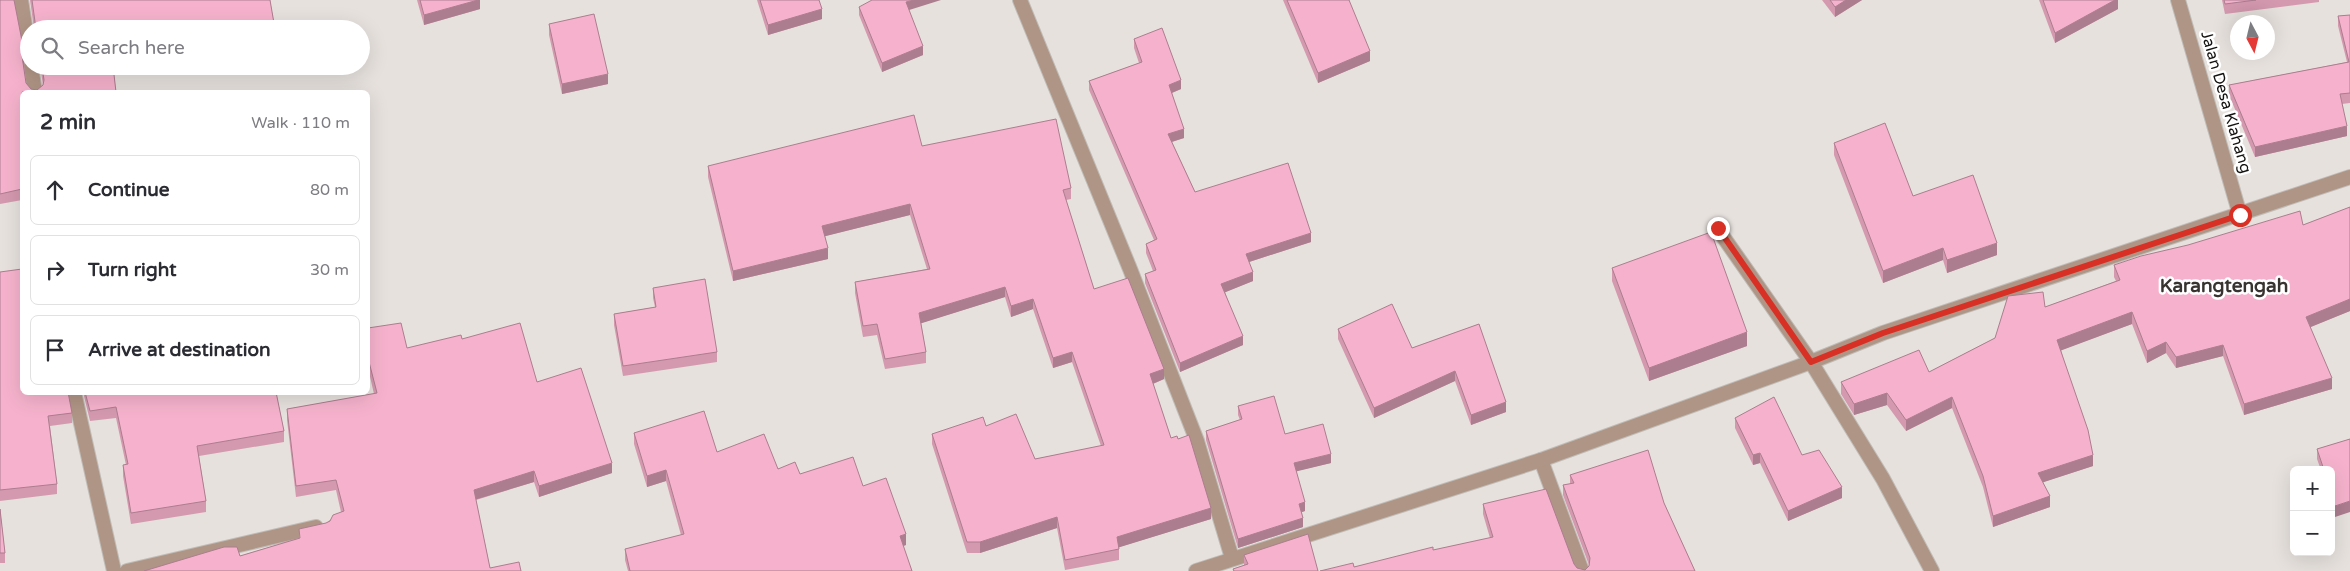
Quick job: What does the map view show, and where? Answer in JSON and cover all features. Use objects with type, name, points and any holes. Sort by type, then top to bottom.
[{"type":"street","points":[[22,0],[25,20]]},
{"type":"street","points":[[1020,0],[1130,269],[1197,441],[1232,558]]},
{"type":"street","name":"Jalan Desa Klahang","points":[[2178,0],[2240,215]]},
{"type":"street","points":[[32,75],[35,90]]},
{"type":"street","points":[[1196,571],[1541,460],[1811,362],[1883,333],[2350,177]]},
{"type":"street","points":[[1718,228],[1811,362],[1883,479],[1932,571]]},
{"type":"street","points":[[75,395],[114,571]]},
{"type":"street","points":[[1541,460],[1582,571]]},
{"type":"street","points":[[127,571],[324,525]]},
{"type":"building","points":[[0,0],[14,0],[20,31],[20,75],[25,75],[26,83],[31,89],[37,90],[20,90],[20,189],[0,194]]},
{"type":"building","points":[[32,0],[270,0],[273,20],[35,20]]},
{"type":"building","points":[[420,0],[478,0],[424,15]]},
{"type":"building","points":[[760,0],[819,0],[822,9],[768,25]]},
{"type":"building","points":[[872,0],[914,0],[906,2],[923,46],[882,63],[859,7]]},
{"type":"building","points":[[1287,0],[1349,0],[1370,51],[1318,73]]},
{"type":"building","points":[[1830,0],[1846,0],[1835,7]]},
{"type":"building","points":[[2043,0],[2115,0],[2055,33]]},
{"type":"building","points":[[2224,0],[2256,0],[2225,4]]},
{"type":"building","points":[[594,14],[608,74],[562,84],[549,24]]},
{"type":"building","points":[[2350,15],[2350,93],[2340,94],[2347,126],[2255,147],[2229,85],[2349,62],[2338,16]]},
{"type":"building","points":[[1162,28],[1181,80],[1169,85],[1184,129],[1168,134],[1195,192],[1288,163],[1311,233],[1246,254],[1253,272],[1221,284],[1243,336],[1180,363],[1145,274],[1156,270],[1146,244],[1157,239],[1089,81],[1142,62],[1134,39]]},
{"type":"building","points":[[43,75],[114,75],[116,90],[37,90],[43,85]]},
{"type":"building","points":[[914,115],[922,146],[1056,119],[1071,188],[1063,190],[1094,289],[1128,278],[1164,369],[1150,374],[1171,438],[1177,436],[1178,439],[1189,435],[1211,508],[1117,537],[1119,549],[1065,560],[1057,517],[980,542],[967,542],[932,434],[983,417],[986,426],[1016,414],[1035,459],[1104,445],[1072,352],[1053,358],[1033,299],[1011,306],[1005,287],[919,313],[926,352],[885,359],[877,324],[863,326],[855,282],[930,269],[910,204],[822,226],[828,248],[733,271],[708,166]]},
{"type":"building","points":[[1885,123],[1913,196],[1973,175],[1997,243],[1947,260],[1943,248],[1883,271],[1834,143]]},
{"type":"building","points":[[2350,207],[2350,299],[2306,317],[2332,378],[2244,404],[2223,345],[2176,357],[2166,342],[2147,351],[2132,312],[2057,340],[2088,430],[2093,455],[2038,473],[2050,496],[1993,516],[1983,476],[1952,397],[1906,420],[1887,393],[1854,404],[1841,382],[1919,350],[1929,372],[1995,338],[2008,296],[2043,292],[2045,307],[2120,280],[2114,265],[2141,256],[2188,245],[2300,211],[2303,225]]},
{"type":"building","points":[[1711,232],[1747,332],[1649,368],[1612,268]]},
{"type":"building","points":[[20,269],[20,395],[69,395],[72,413],[48,416],[57,484],[0,490],[0,272]]},
{"type":"building","points":[[705,279],[717,352],[623,366],[614,314],[656,307],[653,288]]},
{"type":"building","points":[[1392,304],[1412,348],[1479,324],[1506,402],[1471,415],[1455,371],[1374,408],[1338,329]]},
{"type":"building","points":[[401,323],[407,348],[461,335],[462,339],[520,323],[537,382],[581,368],[612,463],[539,486],[534,471],[474,490],[490,568],[519,562],[521,571],[144,571],[224,547],[237,547],[240,556],[300,538],[299,529],[326,523],[330,521],[333,515],[344,511],[336,480],[296,486],[287,409],[377,393],[370,366],[370,328]]},
{"type":"building","points":[[86,395],[277,395],[284,431],[197,446],[206,501],[131,513],[123,465],[128,464],[116,407],[90,411]]},
{"type":"building","points":[[1274,396],[1285,434],[1323,424],[1331,454],[1294,463],[1305,502],[1299,504],[1303,518],[1238,539],[1206,431],[1242,419],[1238,406]]},
{"type":"building","points":[[1774,397],[1802,455],[1819,450],[1842,487],[1788,511],[1760,453],[1753,455],[1735,418]]},
{"type":"building","points":[[704,411],[717,452],[764,434],[778,469],[795,462],[800,474],[853,457],[863,486],[886,478],[906,534],[900,536],[912,571],[630,571],[625,549],[684,534],[666,470],[647,476],[634,433]]},
{"type":"building","points":[[2350,439],[2350,501],[2335,506],[2335,466],[2323,466],[2317,449]]},
{"type":"building","points":[[1648,450],[1664,503],[1695,571],[1320,571],[1353,563],[1354,567],[1433,547],[1433,550],[1493,537],[1483,504],[1546,489],[1574,564],[1577,568],[1585,570],[1589,566],[1590,558],[1563,485],[1574,483],[1570,475]]},
{"type":"building","points":[[0,509],[5,553],[0,553]]},
{"type":"building","points":[[1308,534],[1318,571],[1234,571],[1233,569],[1248,564],[1244,555]]},
{"type":"district","name":"Karangtengah","points":[[2224,286]]},
{"type":"route","points":[[1718,228],[1811,362],[1883,333],[2240,215]]}]
